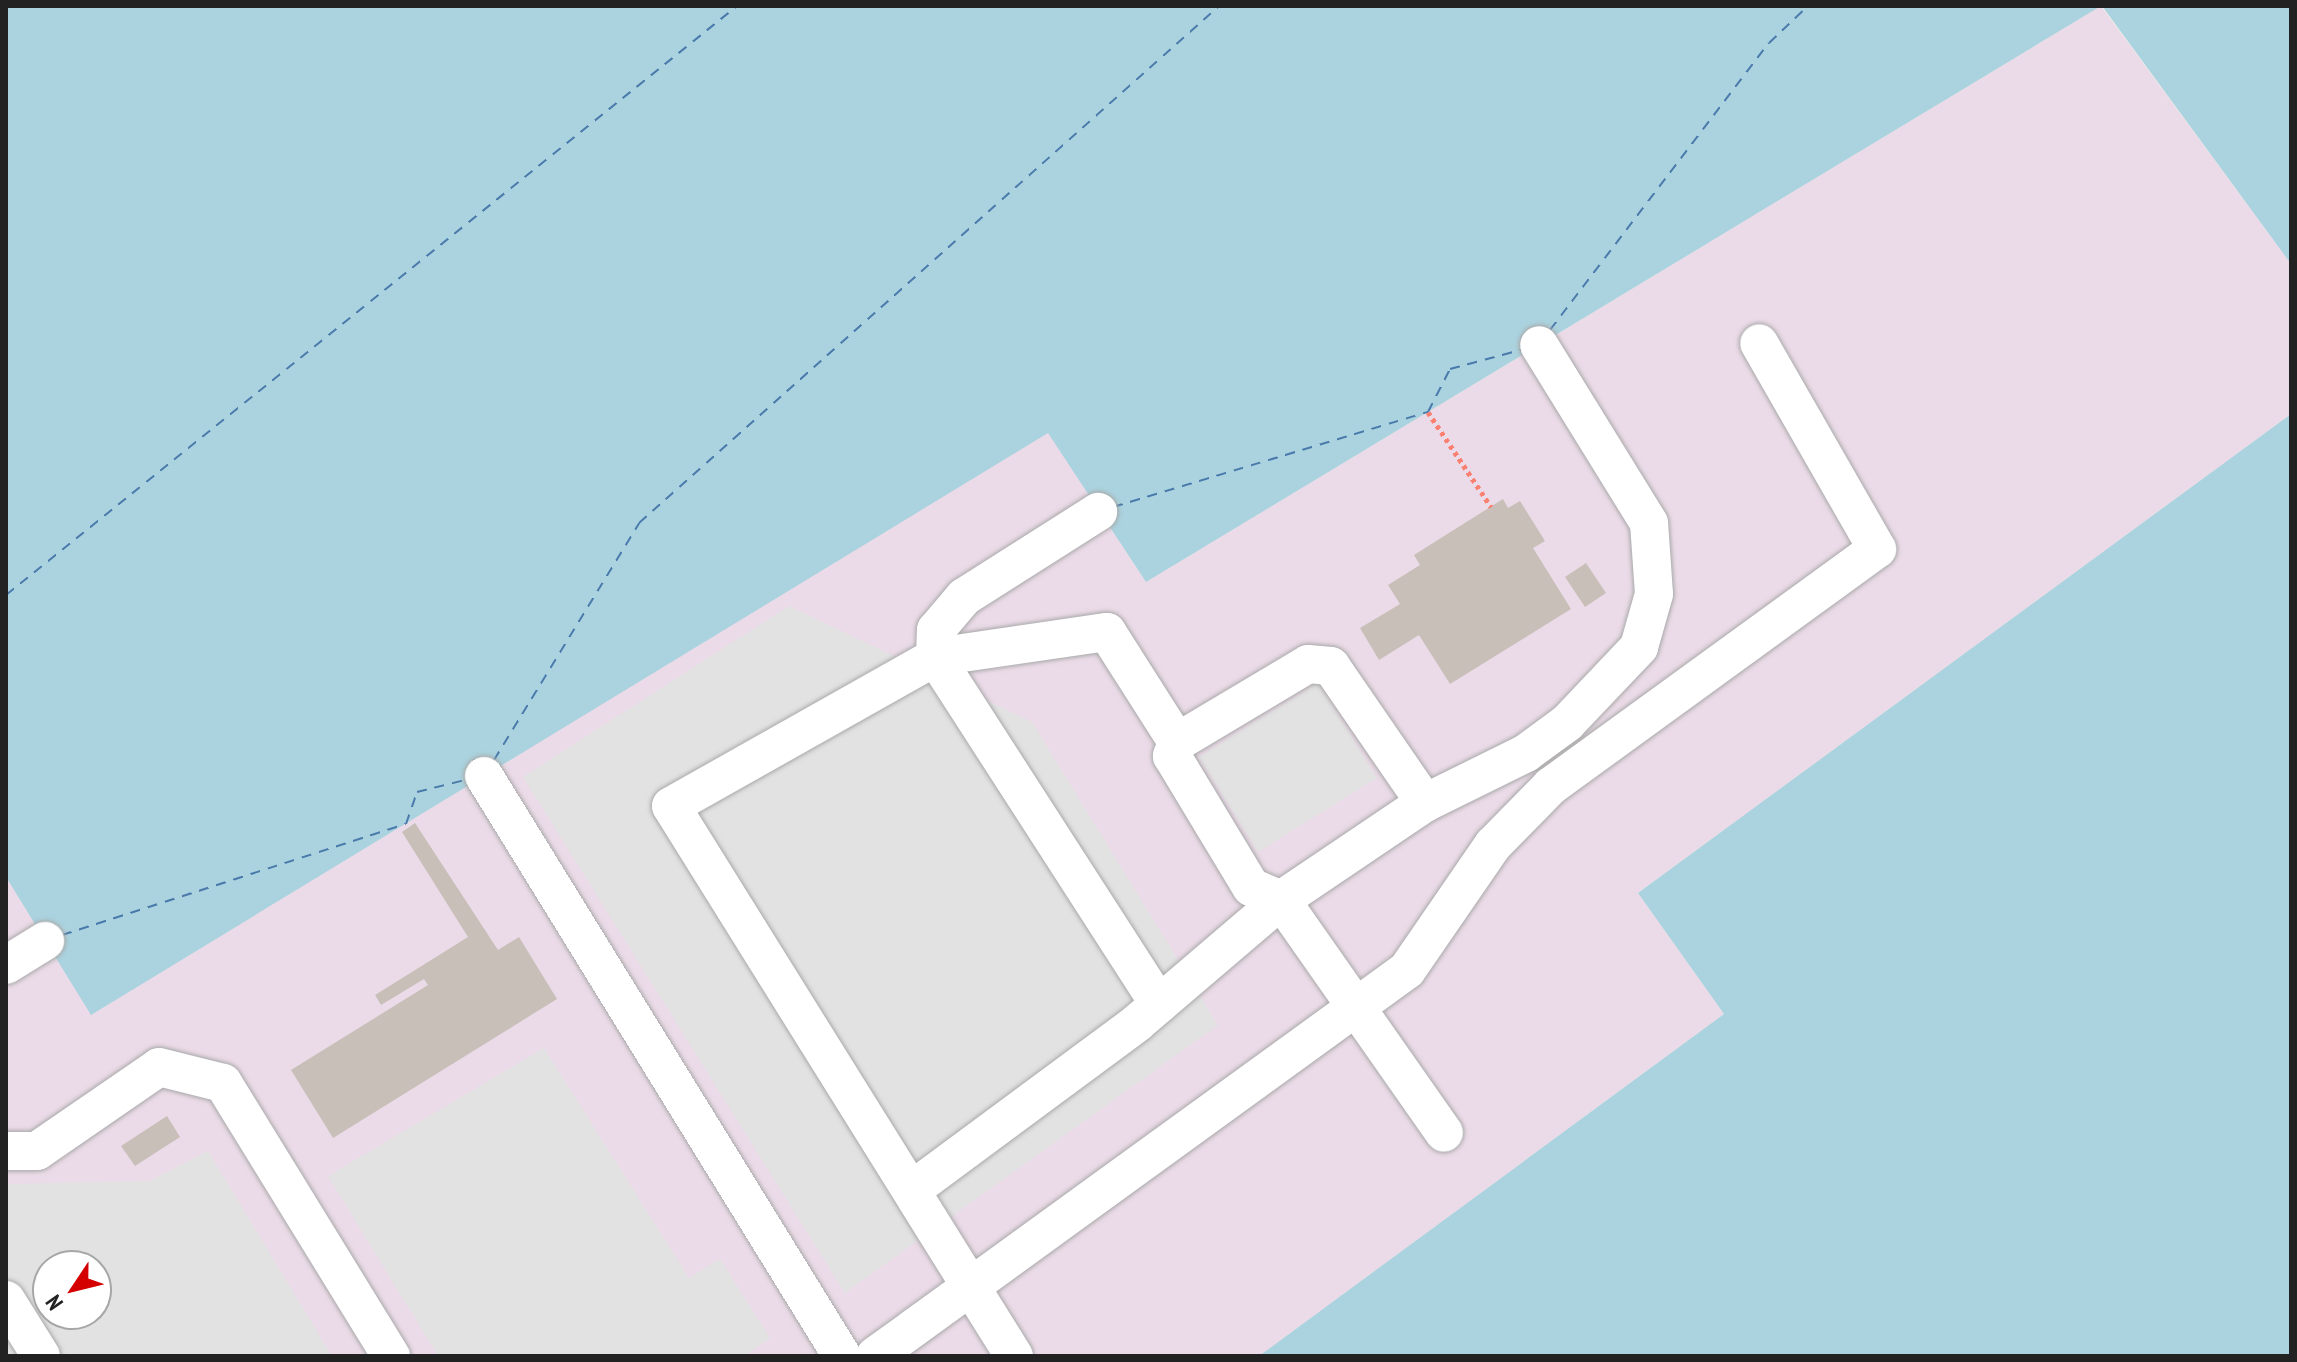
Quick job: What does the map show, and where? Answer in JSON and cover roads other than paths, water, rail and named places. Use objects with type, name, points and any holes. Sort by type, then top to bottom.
[{"type":"street","points":[[875,1356],[970,1290],[1353,1008],[1432,943],[1493,845],[1551,786],[1877,549],[1759,343]]},
{"type":"street","points":[[913,1189],[1159,1004],[1281,900],[1425,803],[1526,753],[1567,723],[1639,647],[1654,594],[1649,523],[1618,464],[1539,345]]},
{"type":"street","points":[[1098,512],[964,597],[936,630],[935,657],[1159,1004]]},
{"type":"street","points":[[1014,1356],[970,1290],[913,1189],[671,806],[935,657],[1107,632],[1177,742]]},
{"type":"street","points":[[1425,803],[1331,666],[1308,664],[1177,742],[1172,756],[1251,887],[1281,900],[1353,1008],[1444,1133]]},
{"type":"street","points":[[484,776],[842,1356]]},
{"type":"street","points":[[6,965],[45,941]]},
{"type":"street","points":[[6,1151],[37,1151],[159,1067],[223,1083],[391,1356]]},
{"type":"street","points":[[6,1300],[41,1356]]},
{"type":"water","points":[[6,6],[2101,6],[1146,582],[1048,433],[91,1015],[6,877]]},
{"type":"water","points":[[2102,6],[2291,6],[2291,264]]},
{"type":"water","points":[[2291,414],[2291,1356],[1259,1356],[1724,1014],[1638,893]]}]
